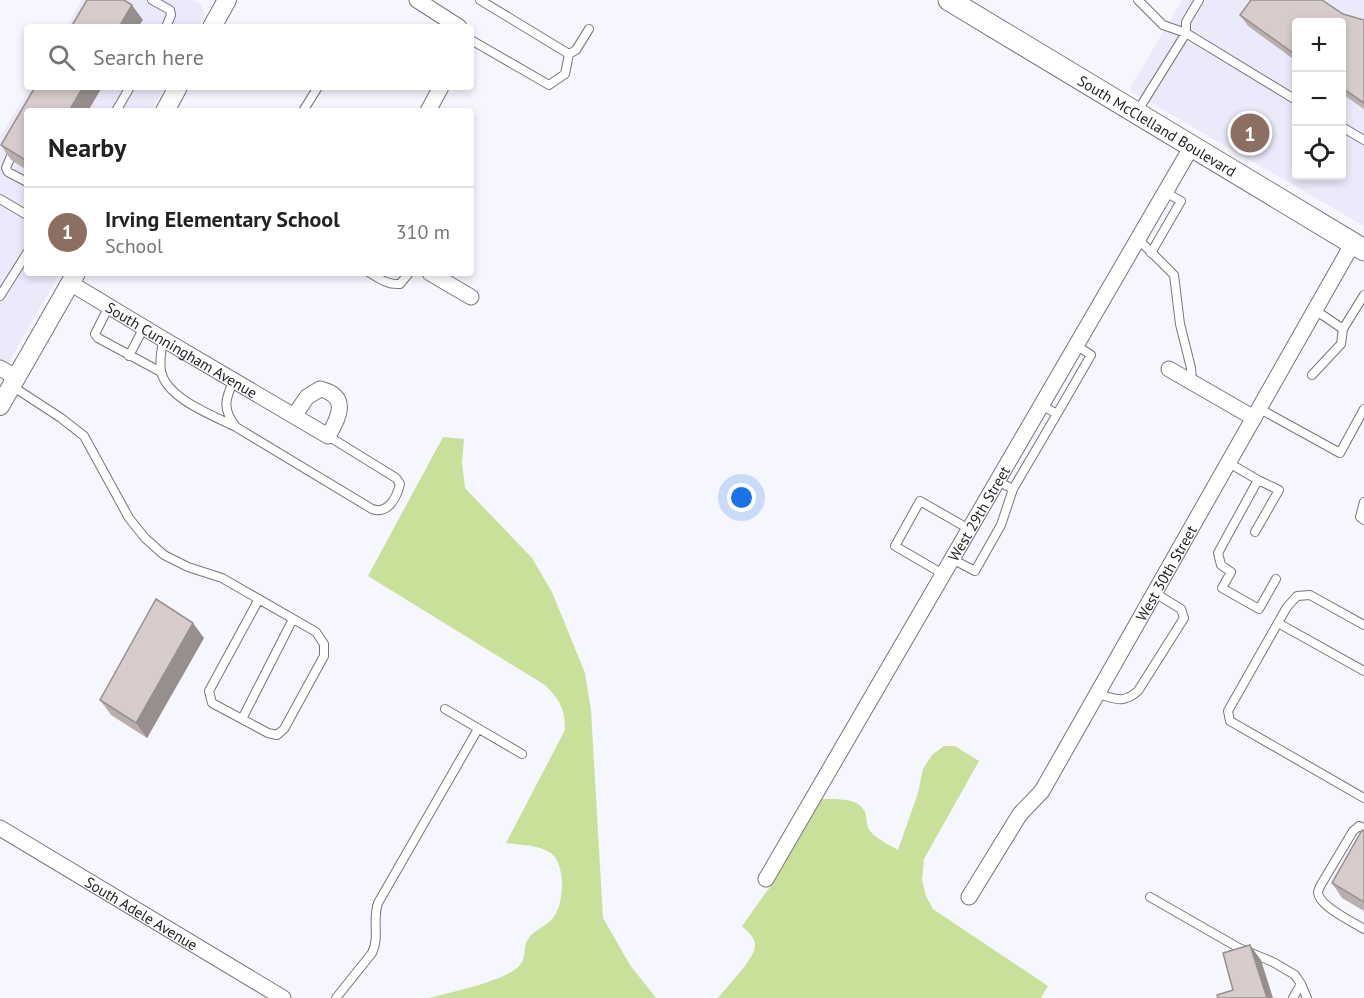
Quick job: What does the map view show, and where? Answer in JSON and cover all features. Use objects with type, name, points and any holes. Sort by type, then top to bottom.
[{"type":"main road","name":"South McClelland Boulevard","points":[[949,0],[1358,246]]},
{"type":"street","points":[[417,0],[454,24]]},
{"type":"street","points":[[213,24],[222,2]]},
{"type":"street","points":[[167,108],[176,90]]},
{"type":"street","points":[[430,108],[439,90]]},
{"type":"street","name":"West 29th Street","points":[[766,879],[1192,146]]},
{"type":"street","name":"West 30th Street","points":[[969,897],[1020,814],[1042,791],[1315,310],[1358,246]]},
{"type":"street","points":[[435,276],[471,297]]},
{"type":"street","points":[[0,406],[73,278]]},
{"type":"street","name":"South Cunningham Avenue","points":[[73,278],[109,306],[328,436]]},
{"type":"street","points":[[0,368],[14,382]]},
{"type":"street","points":[[1169,369],[1257,413]]},
{"type":"street","points":[[294,416],[313,392],[327,391],[339,401],[340,412],[328,436]]},
{"type":"street","name":"South Adele Avenue","points":[[0,828],[283,998]]},
{"type":"lane","points":[[152,0],[170,10],[171,15],[167,24]]},
{"type":"lane","points":[[480,0],[569,54]]},
{"type":"lane","points":[[1138,0],[1163,25],[1186,33],[1292,98]]},
{"type":"lane","points":[[1137,114],[1186,33],[1186,22],[1199,0]]},
{"type":"lane","points":[[474,42],[549,85],[565,74],[569,54],[576,50],[589,29]]},
{"type":"lane","points":[[118,108],[128,90]]},
{"type":"lane","points":[[305,108],[316,90]]},
{"type":"lane","points":[[1346,130],[1364,140]]},
{"type":"lane","points":[[16,144],[6,168],[24,180]]},
{"type":"lane","points":[[1151,254],[1181,201],[1165,192]]},
{"type":"lane","points":[[0,199],[24,213]]},
{"type":"lane","points":[[1137,239],[1174,275],[1180,324],[1191,368],[1192,382]]},
{"type":"lane","points":[[0,296],[24,258]]},
{"type":"lane","points":[[375,276],[393,284],[400,284],[407,276]]},
{"type":"lane","points":[[1312,375],[1341,344],[1343,329],[1364,295]]},
{"type":"lane","points":[[109,306],[95,334],[98,338],[161,372]]},
{"type":"lane","points":[[1315,310],[1343,329]]},
{"type":"lane","points":[[129,356],[144,327]]},
{"type":"lane","points":[[163,339],[161,372],[171,390],[180,398],[236,427],[378,511],[392,503],[400,484],[396,478],[328,436]]},
{"type":"lane","points":[[952,559],[975,572],[1000,525],[1013,489],[1091,355],[1076,345]]},
{"type":"lane","points":[[234,380],[226,398],[227,411],[236,427]]},
{"type":"lane","points":[[14,382],[84,436],[129,518],[145,538],[164,555],[222,578],[259,599],[316,632],[324,644],[324,656],[284,729],[277,735],[268,733],[212,703],[209,691],[259,599]]},
{"type":"lane","points":[[1041,405],[1058,414]]},
{"type":"lane","points":[[1257,413],[1340,453],[1364,409]]},
{"type":"lane","points":[[1229,463],[1279,490],[1255,532]]},
{"type":"lane","points":[[1258,480],[1218,553],[1221,566],[1231,572],[1222,588],[1258,609],[1276,579]]},
{"type":"lane","points":[[997,481],[1013,489]]},
{"type":"lane","points":[[943,574],[895,546],[920,501],[969,529]]},
{"type":"lane","points":[[1364,502],[1360,517],[1364,520]]},
{"type":"lane","points":[[1098,694],[1118,700],[1130,698],[1138,691],[1184,618],[1181,609],[1155,593]]},
{"type":"lane","points":[[1364,625],[1310,595],[1297,596],[1287,607],[1228,711],[1230,721],[1364,798]]},
{"type":"lane","points":[[242,719],[292,618]]},
{"type":"lane","points":[[1278,623],[1364,671]]},
{"type":"lane","points":[[445,709],[522,754]]},
{"type":"lane","points":[[336,998],[366,962],[375,946],[378,903],[478,729]]},
{"type":"lane","points":[[1364,828],[1359,826],[1353,831],[1318,892],[1320,900],[1326,906],[1364,929]]},
{"type":"lane","points":[[1150,897],[1239,948],[1295,975],[1307,998]]},
{"type":"lane","points":[[1293,998],[1301,984]]},
{"type":"shaded area","points":[[82,0],[193,0],[201,5],[205,14],[200,24],[68,24]]},
{"type":"shaded area","points":[[1182,0],[1364,0],[1364,226],[1129,90]]},
{"type":"shaded area","points":[[28,90],[163,90],[153,108],[24,108],[24,276],[58,276],[2,374],[0,372],[0,137]]},
{"type":"green space","points":[[443,437],[464,439],[462,463],[465,488],[532,558],[552,592],[585,673],[591,710],[603,918],[630,965],[656,998],[429,998],[499,978],[517,968],[523,961],[528,939],[553,918],[562,893],[561,872],[553,856],[533,846],[506,843],[565,730],[563,710],[558,700],[545,685],[368,576]]},
{"type":"green space","points":[[944,746],[955,746],[979,761],[924,859],[922,880],[926,896],[933,909],[1048,986],[1041,998],[718,998],[746,965],[754,951],[754,939],[742,926],[772,884],[821,799],[852,801],[862,807],[870,831],[898,850],[918,793],[923,769],[932,755]]},
{"type":"building","points":[[87,0],[124,0],[132,5],[121,24],[73,24]]},
{"type":"building","points":[[1251,0],[1322,0],[1343,14],[1364,20],[1364,103],[1346,90],[1346,18],[1292,18],[1292,52],[1240,15]]},
{"type":"building","points":[[33,90],[81,90],[71,108],[24,108],[24,159],[1,145]]},
{"type":"building","points":[[156,599],[193,623],[136,723],[100,700]]},
{"type":"building","points":[[1362,830],[1364,831],[1364,902],[1332,883]]},
{"type":"building","points":[[1250,945],[1267,998],[1218,998],[1217,995],[1233,990],[1223,953]]},
{"type":"place","name":"Irving Elementary School","points":[[1250,133]]}]
